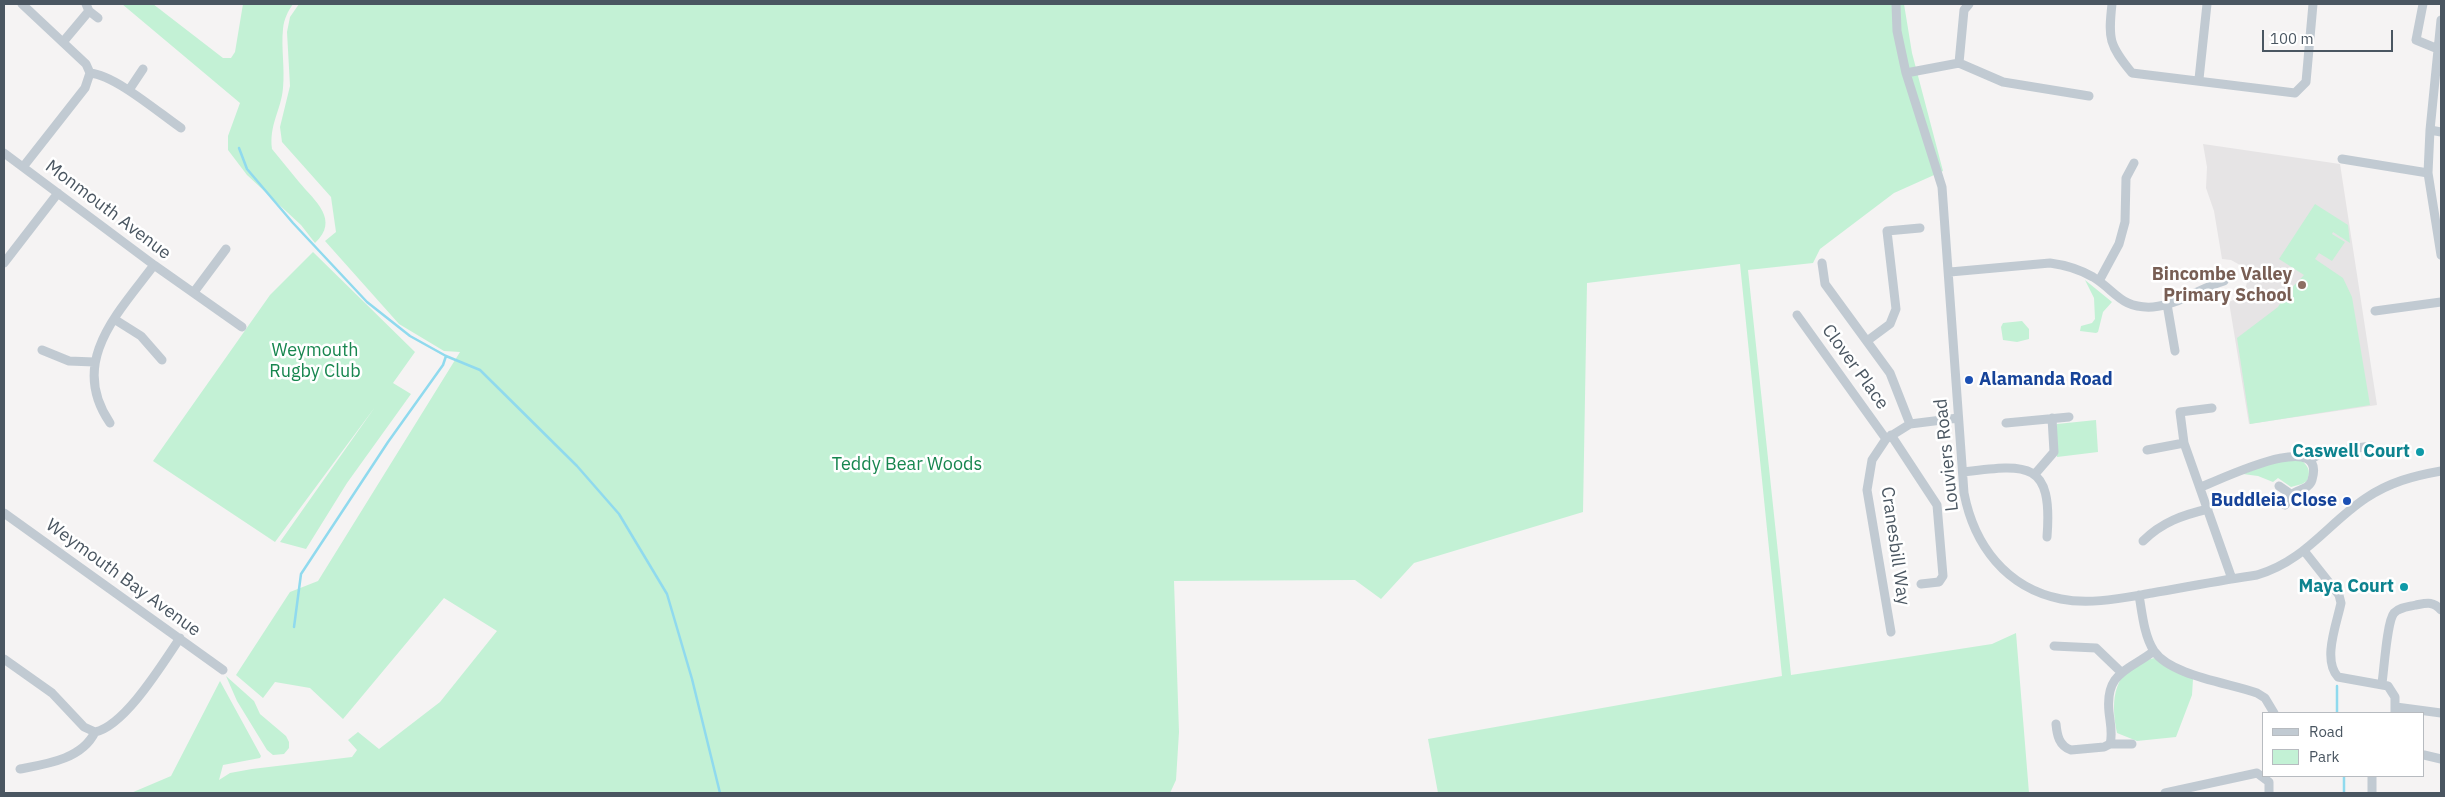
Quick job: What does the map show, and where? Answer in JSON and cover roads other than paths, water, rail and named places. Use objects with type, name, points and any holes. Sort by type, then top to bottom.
[{"type":"street","points":[[22,4],[86,64],[90,73],[85,88],[23,167]]},
{"type":"street","name":"Louviers Road","points":[[1896,4],[1897,31],[1906,73],[1942,187],[1950,272],[1964,493],[1973,529],[1993,560],[2018,582],[2060,599],[2085,601],[2139,595],[2271,571],[2305,552],[2355,506],[2384,487],[2412,476],[2441,471]]},
{"type":"street","points":[[1958,63],[1964,10],[1969,4]]},
{"type":"street","points":[[2112,4],[2109,33],[2117,54],[2132,73],[2199,79],[2294,93],[2306,82],[2313,4]]},
{"type":"street","points":[[2199,79],[2207,4]]},
{"type":"street","points":[[2423,4],[2416,40],[2438,49]]},
{"type":"street","points":[[63,42],[88,7],[98,18]]},
{"type":"street","points":[[2441,20],[2430,130],[2428,173],[2441,254]]},
{"type":"street","points":[[1906,73],[1958,63],[2003,82],[2088,96]]},
{"type":"street","points":[[129,90],[143,69]]},
{"type":"street","points":[[90,73],[98,74],[129,90],[181,128]]},
{"type":"street","points":[[2430,130],[2441,132]]},
{"type":"street","name":"Monmouth Avenue","points":[[4,153],[154,265],[242,327]]},
{"type":"street","points":[[2342,159],[2428,173]]},
{"type":"street","points":[[2099,281],[2119,244],[2125,222],[2126,178],[2134,163]]},
{"type":"street","points":[[4,263],[58,193]]},
{"type":"street","points":[[1867,341],[1890,324],[1896,309],[1888,231],[1920,228]]},
{"type":"street","points":[[194,292],[226,249]]},
{"type":"street","points":[[1822,263],[1825,284],[1890,373],[1910,424]]},
{"type":"street","points":[[1950,272],[2050,264],[2076,268],[2099,281],[2126,303],[2140,307],[2167,304],[2224,281]]},
{"type":"street","points":[[110,423],[99,406],[94,388],[94,362],[102,337],[154,265]]},
{"type":"street","points":[[2375,311],[2441,302]]},
{"type":"street","points":[[2167,304],[2176,350]]},
{"type":"street","name":"Clover Place","points":[[1797,315],[1937,505],[1943,576],[1939,582],[1921,584]]},
{"type":"street","points":[[114,319],[142,336],[162,360]]},
{"type":"street","points":[[42,350],[69,361],[94,362]]},
{"type":"street","points":[[2212,408],[2180,412],[2184,442],[2232,579]]},
{"type":"street","points":[[2006,423],[2069,417]]},
{"type":"street","points":[[1888,437],[1910,424],[1958,418]]},
{"type":"street","points":[[2035,474],[2054,452],[2052,418]]},
{"type":"street","name":"Cranesbill Way","points":[[1888,437],[1872,460],[1868,490],[1891,632]]},
{"type":"street","points":[[2147,450],[2184,442]]},
{"type":"street","points":[[2309,460],[2322,453],[2372,446]]},
{"type":"street","points":[[2201,487],[2288,456],[2302,456],[2309,460],[2313,469],[2311,484],[2292,494],[2285,505]]},
{"type":"street","points":[[1963,472],[2016,466],[2035,474],[2045,489],[2048,518],[2047,537]]},
{"type":"street","points":[[2279,486],[2292,494]]},
{"type":"street","points":[[2143,541],[2156,529],[2172,520],[2208,509]]},
{"type":"street","name":"Weymouth Bay Avenue","points":[[4,513],[223,670]]},
{"type":"street","points":[[2305,552],[2339,596],[2341,603],[2331,657],[2334,672],[2340,677],[2382,683],[2391,690],[2395,710],[2441,713]]},
{"type":"street","points":[[2139,595],[2149,640],[2154,651],[2162,659],[2184,670],[2257,693],[2265,698],[2273,712]]},
{"type":"street","points":[[2382,683],[2390,625],[2394,614],[2404,608],[2428,603],[2436,605],[2441,610]]},
{"type":"street","points":[[20,769],[51,763],[74,754],[90,742],[95,732],[111,725],[146,688],[180,638]]},
{"type":"street","points":[[2054,646],[2096,648],[2121,672]]},
{"type":"street","points":[[2110,744],[2109,692],[2121,672],[2154,651]]},
{"type":"street","points":[[4,658],[52,693],[84,727],[95,732]]},
{"type":"street","points":[[2056,724],[2059,740],[2066,748],[2132,744]]},
{"type":"street","points":[[2425,755],[2441,759]]},
{"type":"street","points":[[2165,793],[2257,773],[2262,777]]},
{"type":"street","points":[[2262,777],[2269,782],[2269,793]]},
{"type":"street","points":[[2372,777],[2372,793]]},
{"type":"waterway","points":[[239,148],[247,169],[293,223],[367,302],[410,336],[446,356],[480,370],[577,466],[619,514],[667,594],[692,679],[720,793]]},
{"type":"waterway","points":[[294,627],[301,574],[388,442],[443,365],[446,356]]},
{"type":"waterway","points":[[2350,591],[2352,582]]},
{"type":"waterway","points":[[2337,686],[2337,712]]},
{"type":"waterway","points":[[2344,777],[2344,793]]},
{"type":"place","name":"Bincombe Valley Primary School","points":[[2302,285]]},
{"type":"place","name":"Alamanda Road","points":[[1969,380]]},
{"type":"place","name":"Caswell Court","points":[[2420,452]]},
{"type":"place","name":"Buddleia Close","points":[[2347,501]]},
{"type":"place","name":"Maya Court","points":[[2404,587]]},
{"type":"park label","name":"Weymouth Rugby Club","points":[[315,361]]},
{"type":"park label","name":"Teddy Bear Woods","points":[[907,465]]}]
